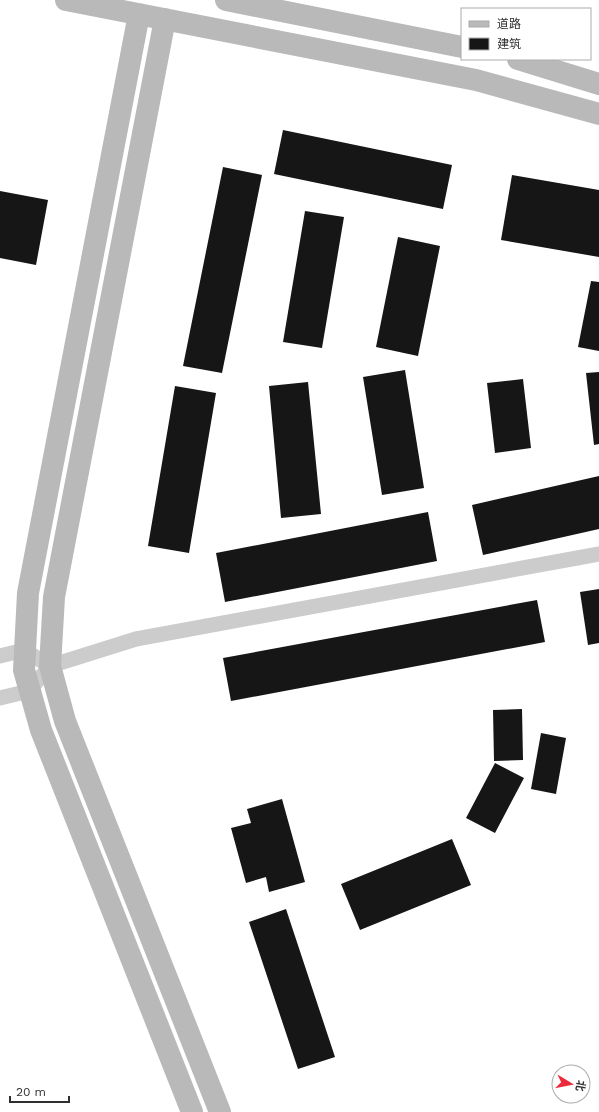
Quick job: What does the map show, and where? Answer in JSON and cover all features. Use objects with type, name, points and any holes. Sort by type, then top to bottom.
[{"type":"street","points":[[66,0],[476,80],[599,114]]},
{"type":"street","points":[[226,0],[461,48]]},
{"type":"street","points":[[139,14],[28,593],[24,670],[41,730],[192,1112]]},
{"type":"street","points":[[165,19],[54,596],[50,666],[65,721],[220,1112]]},
{"type":"street","points":[[521,60],[599,84]]},
{"type":"street","points":[[0,698],[29,690],[50,666],[136,639],[599,554]]},
{"type":"street","points":[[0,656],[24,650],[50,666]]},
{"type":"building","points":[[283,130],[452,165],[443,209],[274,174]]},
{"type":"building","points":[[223,167],[262,175],[222,373],[183,366]]},
{"type":"building","points":[[512,175],[599,190],[599,257],[501,240]]},
{"type":"building","points":[[0,191],[48,200],[36,265],[0,258]]},
{"type":"building","points":[[305,211],[344,217],[322,348],[283,342]]},
{"type":"building","points":[[398,237],[440,246],[418,356],[376,347]]},
{"type":"building","points":[[591,281],[599,282],[599,351],[578,347]]},
{"type":"building","points":[[405,370],[424,488],[382,495],[363,377]]},
{"type":"building","points":[[599,372],[599,444],[594,445],[586,373]]},
{"type":"building","points":[[523,379],[531,448],[495,453],[487,383]]},
{"type":"building","points":[[308,382],[321,514],[281,518],[269,386]]},
{"type":"building","points":[[175,386],[216,393],[189,553],[148,546]]},
{"type":"building","points":[[599,476],[599,529],[483,555],[472,505]]},
{"type":"building","points":[[428,512],[437,561],[225,602],[216,553]]},
{"type":"building","points":[[599,589],[599,643],[588,645],[580,592]]},
{"type":"building","points":[[537,600],[545,642],[231,701],[223,658]]},
{"type":"building","points":[[522,709],[523,760],[494,761],[493,710]]},
{"type":"building","points":[[541,733],[566,738],[556,794],[531,789]]},
{"type":"building","points":[[495,763],[524,778],[495,833],[466,818]]},
{"type":"building","points":[[282,799],[305,882],[269,892],[266,877],[246,883],[231,828],[251,823],[247,809]]},
{"type":"building","points":[[452,839],[471,885],[360,930],[341,884]]},
{"type":"building","points":[[286,909],[335,1057],[298,1069],[249,922]]}]
